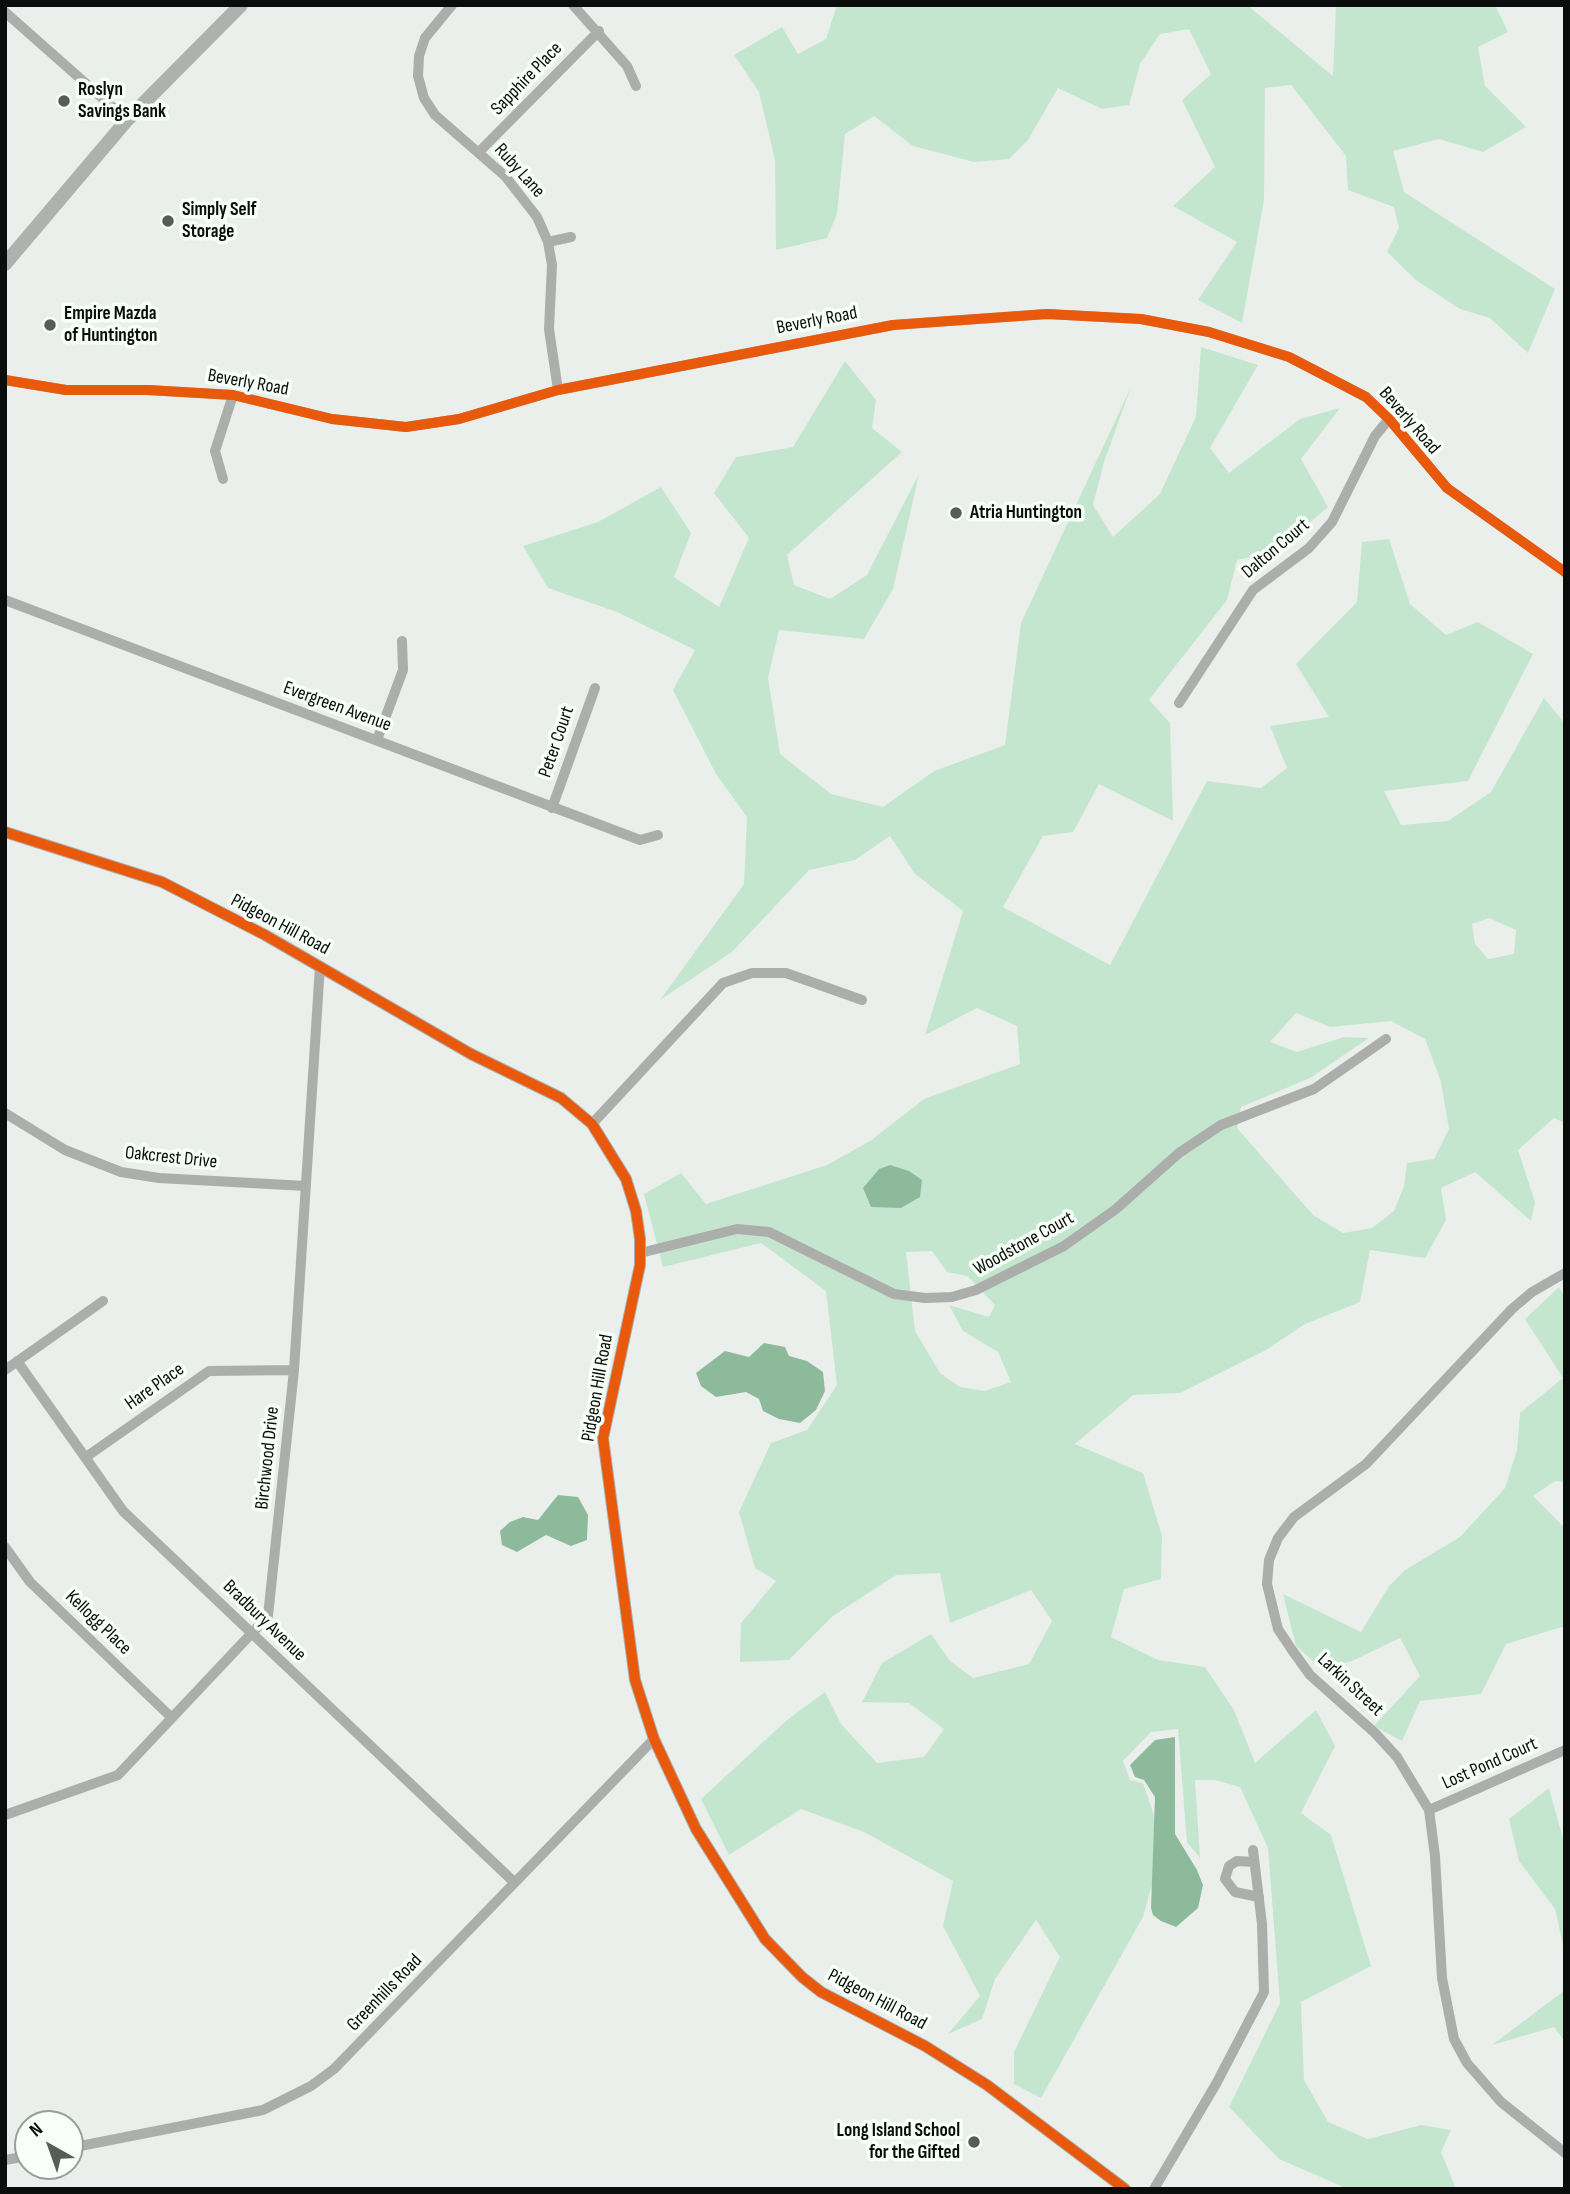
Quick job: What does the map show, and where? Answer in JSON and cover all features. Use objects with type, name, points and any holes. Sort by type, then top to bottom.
[{"type":"main road","points":[[5,264],[127,120],[241,5]]},
{"type":"street","name":"Ruby Lane","points":[[452,5],[425,38],[419,57],[418,76],[424,98],[435,114],[480,152],[523,196],[537,217],[548,242],[552,283],[549,330],[558,390]]},
{"type":"street","points":[[573,5],[627,66],[636,86]]},
{"type":"street","points":[[5,12],[127,120]]},
{"type":"street","name":"Sapphire Place","points":[[480,152],[598,31]]},
{"type":"street","points":[[548,242],[571,237]]},
{"type":"street","name":"Beverly Road","points":[[5,380],[66,390],[148,390],[233,395],[332,419],[407,427],[459,419],[558,390],[893,325],[1083,314],[1176,325],[1289,357],[1366,397],[1389,419],[1447,488],[1565,572]]},
{"type":"street","points":[[223,479],[215,451],[233,395]]},
{"type":"street","name":"Dalton Court","points":[[1179,703],[1254,590],[1308,548],[1332,522],[1375,436],[1389,419]]},
{"type":"street","name":"Evergreen Avenue","points":[[5,600],[640,840],[658,835]]},
{"type":"street","points":[[377,740],[403,670],[402,641]]},
{"type":"street","name":"Peter Court","points":[[552,808],[594,688]]},
{"type":"street","name":"Pidgeon Hill Road","points":[[5,832],[162,882],[320,966],[471,1054],[561,1098],[592,1125],[626,1179],[636,1211],[640,1253],[603,1438],[635,1680],[654,1739],[709,1853],[779,1956],[821,1992],[925,2046],[987,2085],[1125,2189]]},
{"type":"street","name":"Birchwood Drive","points":[[5,1815],[118,1775],[268,1616],[294,1370],[320,966]]},
{"type":"street","points":[[592,1125],[723,983],[752,974],[786,974],[862,1000]]},
{"type":"street","name":"Woodstone Court","points":[[640,1253],[737,1229],[769,1233],[894,1294],[925,1298],[952,1297],[976,1290],[1063,1246],[1116,1209],[1179,1153],[1221,1125],[1314,1089],[1386,1040]]},
{"type":"street","name":"Oakcrest Drive","points":[[5,1113],[65,1150],[121,1172],[159,1178],[306,1186]]},
{"type":"street","name":"Larkin Street","points":[[1565,1273],[1532,1292],[1512,1309],[1366,1464],[1294,1517],[1278,1538],[1269,1560],[1267,1584],[1278,1629],[1310,1675],[1375,1733],[1397,1757],[1429,1810],[1436,1856],[1442,1978],[1454,2039],[1479,2081],[1530,2128],[1565,2153]]},
{"type":"street","points":[[5,1370],[103,1301]]},
{"type":"street","name":"Bradbury Avenue","points":[[17,1361],[123,1511],[514,1882]]},
{"type":"street","name":"Hare Place","points":[[86,1457],[209,1371],[294,1370]]},
{"type":"street","name":"Kellogg Place","points":[[5,1547],[30,1582],[172,1718]]},
{"type":"street","name":"Greenhills Road","points":[[84,2145],[263,2110],[311,2086],[362,2043],[654,1739]]},
{"type":"street","name":"Lost Pond Court","points":[[1429,1810],[1565,1749]]},
{"type":"street","points":[[1154,2189],[1259,2007],[1264,1978],[1253,1850]]},
{"type":"street","points":[[1254,1862],[1237,1861],[1229,1866],[1226,1879],[1235,1892],[1259,1897]]},
{"type":"shaded area","points":[[837,5],[1247,5],[1333,76],[1336,5],[1495,5],[1508,32],[1478,47],[1485,86],[1526,127],[1483,152],[1439,139],[1393,151],[1404,192],[1555,289],[1528,353],[1490,318],[1460,309],[1416,280],[1387,252],[1399,228],[1394,207],[1348,190],[1346,156],[1291,85],[1265,88],[1264,200],[1242,323],[1198,300],[1237,242],[1173,206],[1215,167],[1182,100],[1211,74],[1189,29],[1160,34],[1140,64],[1129,105],[1102,109],[1058,88],[1028,140],[1009,159],[974,162],[913,146],[874,116],[845,134],[837,214],[827,238],[776,250],[775,160],[759,92],[734,55],[782,27],[798,54],[826,39]]},
{"type":"shaded area","points":[[1201,347],[1258,365],[1210,448],[1229,473],[1300,419],[1340,408],[1301,459],[1328,507],[1276,551],[1237,560],[1227,600],[1149,700],[1170,723],[1173,821],[1099,784],[1073,832],[1043,836],[1003,907],[1110,965],[1207,781],[1261,788],[1287,768],[1270,726],[1329,717],[1296,664],[1357,602],[1362,542],[1389,539],[1410,604],[1446,635],[1478,622],[1533,654],[1468,781],[1384,791],[1401,825],[1448,821],[1491,792],[1544,698],[1565,724],[1565,1123],[1554,1118],[1518,1150],[1535,1202],[1531,1221],[1475,1172],[1441,1188],[1446,1220],[1425,1258],[1370,1250],[1360,1302],[1305,1324],[1266,1350],[1180,1393],[1133,1395],[1075,1444],[1143,1473],[1162,1536],[1161,1579],[1124,1589],[1111,1637],[1158,1660],[1205,1667],[1234,1710],[1255,1763],[1316,1710],[1335,1746],[1301,1813],[1331,1835],[1371,1966],[1301,2002],[1304,2080],[1328,2122],[1368,2139],[1421,2125],[1451,2130],[1441,2152],[1456,2189],[1348,2189],[1279,2159],[1229,2107],[1280,2003],[1268,1848],[1240,1787],[1215,1780],[1195,1780],[1200,1858],[1187,1842],[1178,1729],[1151,1732],[1123,1761],[1130,1780],[1143,1783],[1157,1824],[1153,1881],[1143,1917],[1041,2098],[1014,2084],[1014,2052],[1060,1957],[1036,1920],[995,1979],[982,2019],[948,2034],[980,1996],[943,1926],[953,1881],[864,1832],[801,1809],[729,1855],[701,1799],[787,1720],[825,1692],[841,1724],[877,1763],[924,1757],[944,1729],[909,1703],[862,1702],[882,1663],[931,1634],[950,1661],[973,1678],[1029,1664],[1052,1621],[1031,1590],[950,1623],[940,1573],[896,1575],[833,1616],[789,1660],[740,1662],[741,1623],[776,1581],[755,1568],[739,1512],[771,1443],[807,1430],[837,1385],[826,1291],[761,1243],[663,1267],[644,1194],[681,1173],[706,1204],[827,1165],[870,1141],[924,1099],[1020,1064],[1017,1026],[977,1008],[925,1035],[963,911],[915,874],[890,836],[855,860],[809,870],[732,952],[660,1000],[744,884],[747,817],[716,774],[673,690],[695,650],[617,612],[548,588],[523,546],[598,522],[661,487],[691,533],[674,577],[719,607],[749,538],[714,493],[736,457],[793,447],[845,361],[876,400],[872,428],[902,452],[787,555],[794,585],[830,599],[867,575],[919,474],[893,589],[864,639],[779,630],[768,678],[780,754],[831,794],[883,807],[934,771],[1005,745],[1021,623],[1131,387],[1104,462],[1093,505],[1113,537],[1160,494],[1196,417]],"holes":[[[1489,918],[1516,930],[1514,954],[1488,959],[1475,944],[1472,924]],[[1296,1013],[1330,1027],[1391,1021],[1425,1039],[1441,1082],[1449,1129],[1434,1159],[1407,1163],[1404,1186],[1394,1211],[1372,1228],[1343,1233],[1313,1215],[1237,1128],[1241,1107],[1310,1078],[1369,1038],[1344,1037],[1297,1052],[1270,1042]],[[932,1251],[947,1272],[967,1276],[995,1305],[989,1317],[949,1305],[963,1331],[998,1352],[1011,1382],[985,1391],[960,1387],[940,1373],[915,1331],[906,1252]]]},
{"type":"shaded area","points":[[890,1165],[909,1171],[922,1180],[920,1197],[901,1208],[871,1207],[863,1188],[879,1169]]},
{"type":"shaded area","points":[[1559,1287],[1565,1298],[1565,1482],[1555,1481],[1533,1496],[1565,1528],[1565,1626],[1506,1644],[1481,1694],[1420,1701],[1402,1741],[1374,1726],[1420,1676],[1400,1638],[1352,1661],[1322,1669],[1296,1646],[1283,1594],[1361,1632],[1389,1586],[1405,1570],[1460,1537],[1505,1488],[1517,1450],[1520,1413],[1563,1378],[1525,1319]]},
{"type":"shaded area","points":[[764,1343],[785,1347],[789,1356],[807,1361],[823,1372],[825,1391],[816,1410],[800,1423],[779,1419],[763,1411],[759,1399],[746,1392],[716,1397],[701,1386],[696,1373],[725,1351],[749,1357]]},
{"type":"shaded area","points":[[558,1495],[578,1497],[588,1515],[587,1540],[571,1546],[546,1535],[517,1552],[502,1545],[500,1531],[510,1522],[523,1517],[538,1520]]},
{"type":"shaded area","points":[[1175,1737],[1175,1834],[1203,1885],[1198,1908],[1176,1927],[1153,1915],[1151,1908],[1155,1797],[1144,1780],[1135,1777],[1130,1765],[1155,1740]]},
{"type":"shaded area","points":[[1549,1788],[1565,1846],[1565,1954],[1555,1909],[1519,1861],[1509,1819]]},
{"type":"shaded area","points":[[1565,1990],[1565,2042],[1554,2027],[1492,2045]]},
{"type":"cycle path","points":[[5,380],[66,390],[148,390],[233,395],[332,419],[406,427],[459,419],[558,390],[893,325],[1047,314],[1141,319],[1209,332],[1289,357],[1366,397],[1389,419],[1447,488],[1565,572]]},
{"type":"cycle path","points":[[5,832],[162,882],[265,935],[471,1054],[561,1098],[592,1124],[626,1179],[636,1211],[640,1239],[640,1265],[603,1438],[635,1680],[654,1739],[696,1829],[765,1939],[802,1977],[821,1992],[925,2046],[987,2085],[1125,2189]]},
{"type":"place","name":"Roslyn Savings Bank","points":[[64,101]]},
{"type":"place","name":"Simply Self Storage","points":[[168,221]]},
{"type":"place","name":"Empire Mazda of Huntington","points":[[50,325]]},
{"type":"place","name":"Atria Huntington","points":[[956,513]]},
{"type":"place","name":"Long Island School for the Gifted","points":[[974,2142]]}]
